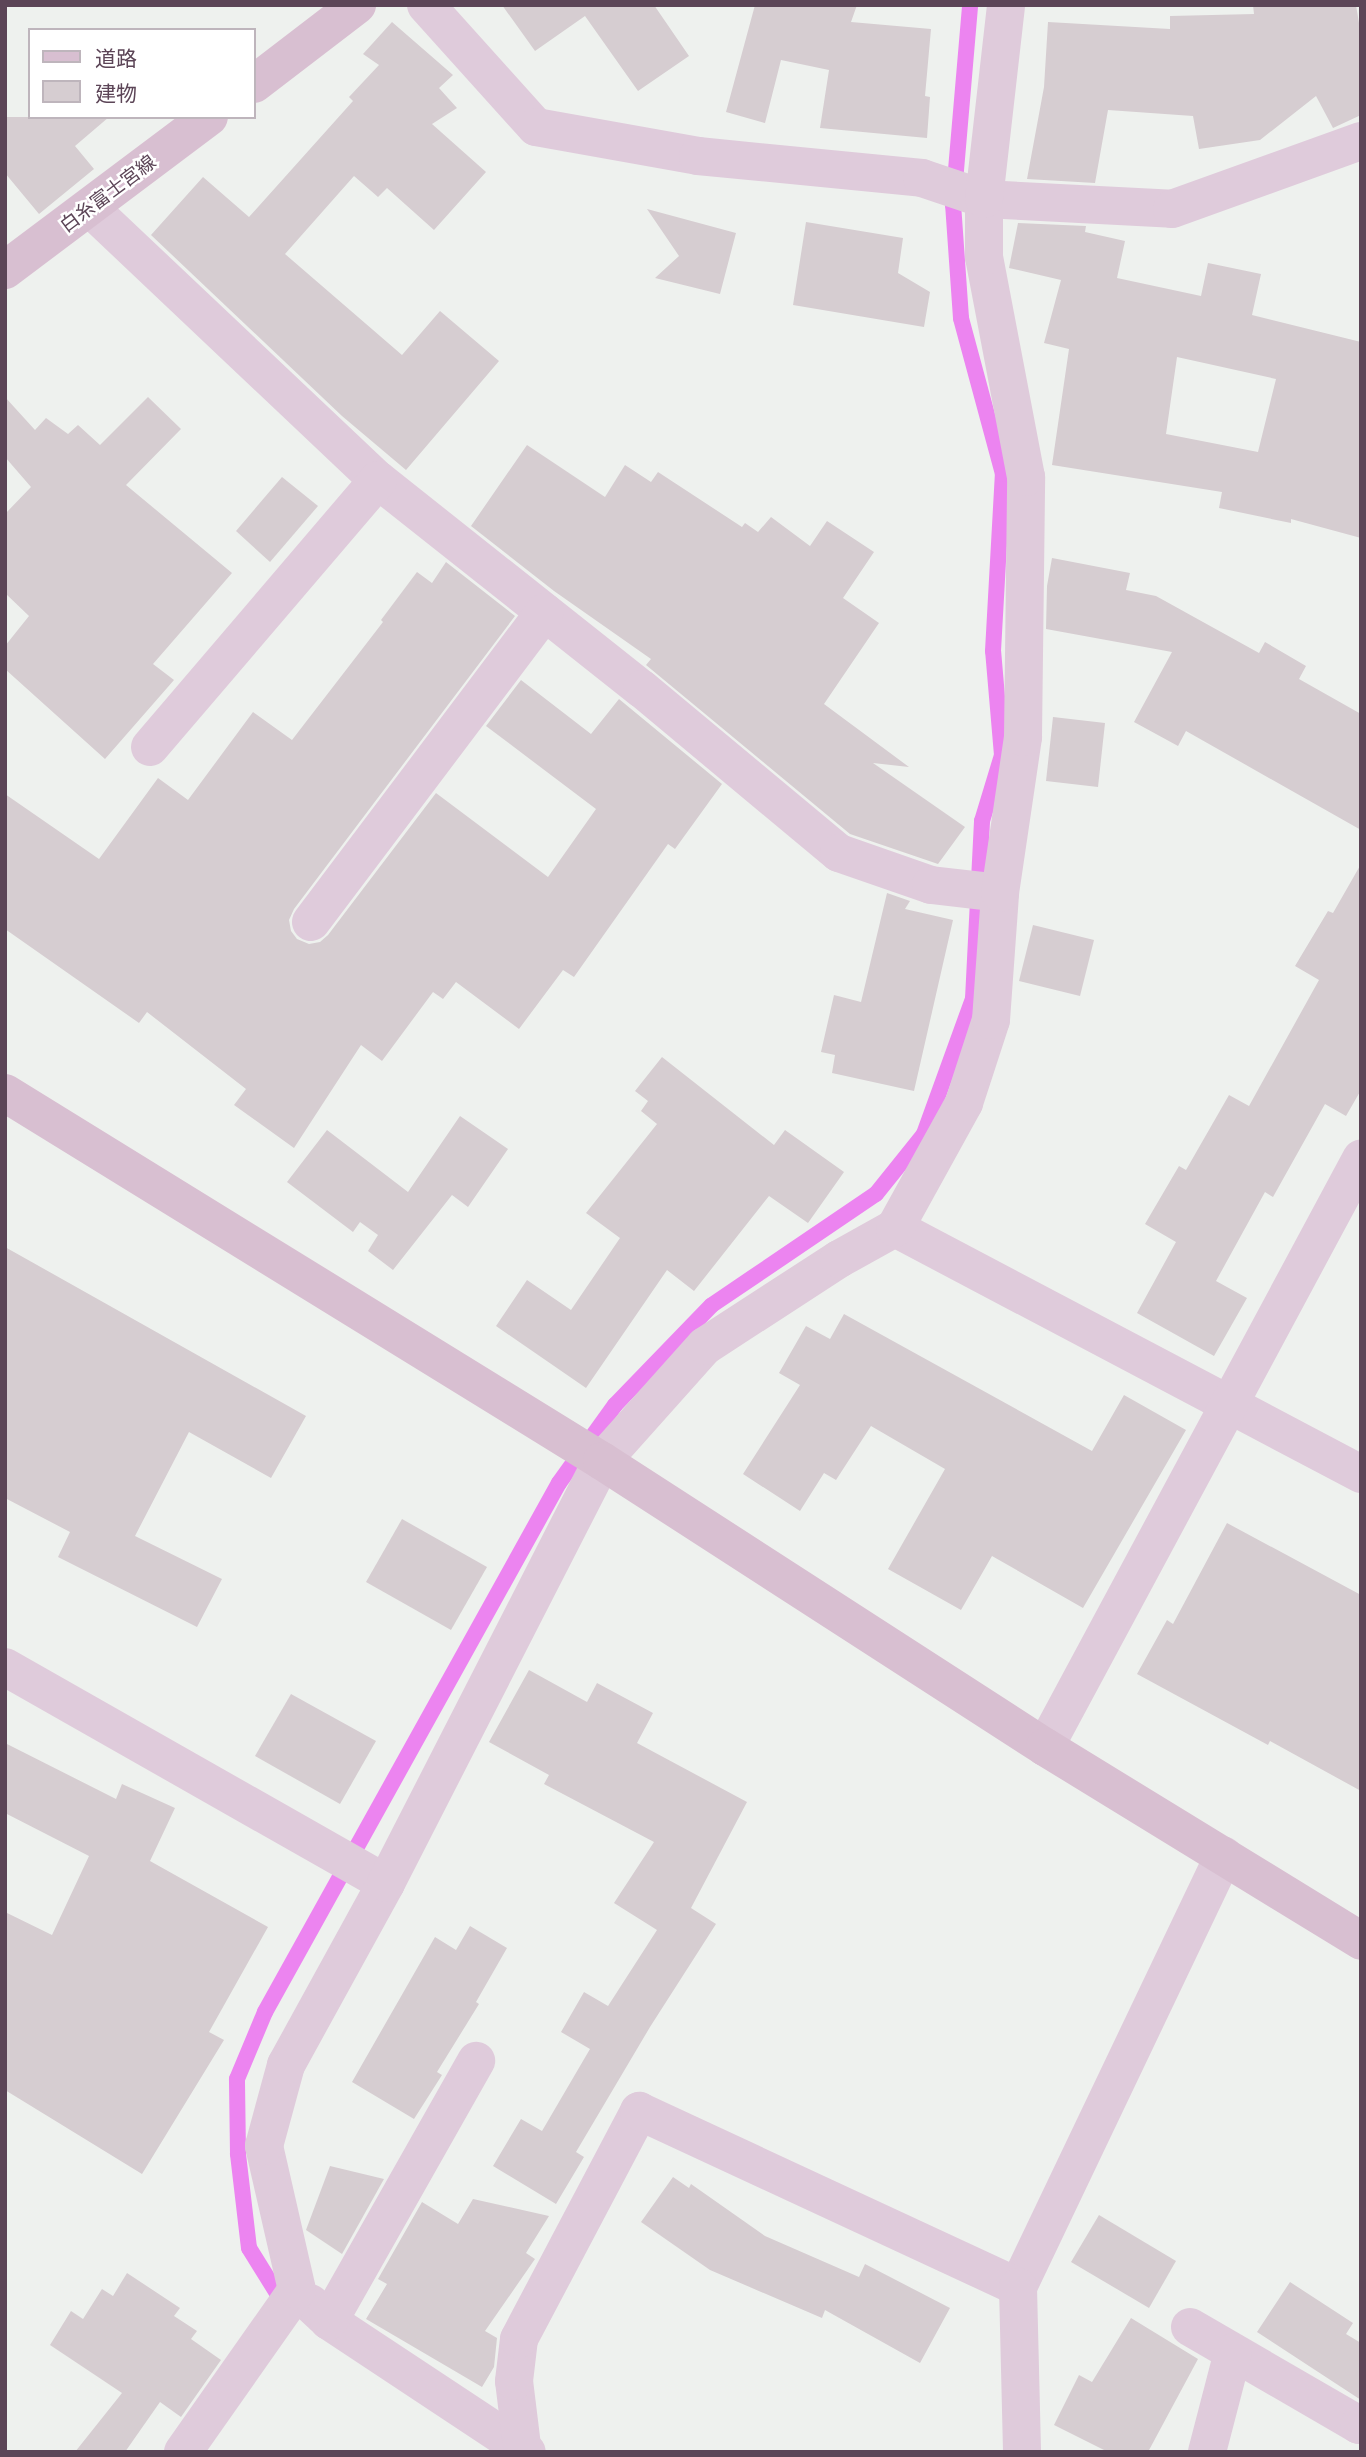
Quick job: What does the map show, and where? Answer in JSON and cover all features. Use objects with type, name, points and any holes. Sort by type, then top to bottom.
[{"type":"street","points":[[426,5],[536,127],[698,156],[922,178],[984,199],[1172,209],[1361,141]]},
{"type":"street","points":[[525,2449],[329,2321],[297,2290],[264,2146],[286,2065],[386,1883],[602,1461],[705,1346],[839,1259],[895,1228],[964,1103],[991,1020],[1000,892],[1023,737],[1026,477],[984,257],[984,199],[1006,5]]},
{"type":"street","points":[[256,81],[354,6]]},
{"type":"street","name":"白糸富士宮線","points":[[5,270],[206,119]]},
{"type":"street","points":[[90,208],[378,480],[545,612],[839,853],[932,885],[1000,892]]},
{"type":"street","points":[[149,747],[378,480]]},
{"type":"street","points":[[311,922],[545,612]]},
{"type":"street","points":[[5,1093],[602,1461],[1045,1747],[1361,1941]]},
{"type":"street","points":[[1045,1747],[1361,1159]]},
{"type":"street","points":[[895,1228],[1361,1474]]},
{"type":"street","points":[[5,1667],[386,1883]]},
{"type":"street","points":[[1022,2452],[1018,2287],[1224,1856]]},
{"type":"street","points":[[329,2321],[476,2060]]},
{"type":"street","points":[[525,2449],[514,2381],[519,2339],[639,2111],[1018,2287]]},
{"type":"street","points":[[183,2452],[297,2290]]},
{"type":"street","points":[[1190,2328],[1359,2425],[1361,2423]]},
{"type":"street","points":[[1207,2452],[1233,2352]]},
{"type":"building","points":[[502,5],[654,5],[689,56],[638,91],[585,16],[535,51]]},
{"type":"building","points":[[755,5],[857,5],[851,22],[931,29],[925,96],[930,97],[927,138],[820,128],[829,70],[781,60],[765,123],[726,112]]},
{"type":"building","points":[[1253,5],[1356,5],[1361,35],[1361,115],[1333,128],[1316,96],[1260,140],[1199,149],[1193,116],[1108,110],[1095,183],[1027,179],[1044,87],[1048,22],[1170,29],[1170,16],[1254,14]]},
{"type":"building","points":[[392,22],[453,75],[439,88],[457,108],[432,124],[486,172],[434,230],[387,188],[378,197],[354,176],[285,254],[402,355],[440,311],[499,361],[406,470],[342,416],[151,235],[203,177],[249,217],[353,101],[349,97],[379,65],[363,54]]},
{"type":"building","points":[[5,117],[107,119],[75,146],[94,169],[39,214],[5,173]]},
{"type":"building","points":[[647,209],[736,233],[720,294],[655,278],[679,256]]},
{"type":"building","points":[[806,222],[903,238],[898,273],[930,292],[924,327],[793,305]]},
{"type":"building","points":[[1018,223],[1086,226],[1085,232],[1125,241],[1117,278],[1201,296],[1208,263],[1261,274],[1252,315],[1361,342],[1361,538],[1291,519],[1291,523],[1219,508],[1222,492],[1052,465],[1069,349],[1044,343],[1061,280],[1009,268]],"holes":[[[1177,357],[1276,379],[1258,452],[1166,434]]]},
{"type":"building","points":[[5,397],[35,430],[46,418],[68,434],[78,425],[100,445],[148,397],[181,429],[126,485],[232,573],[153,664],[174,680],[105,759],[5,669],[5,646],[29,616],[5,593],[5,514],[31,487],[5,457]]},
{"type":"building","points":[[527,445],[605,497],[625,465],[651,482],[658,472],[742,527],[745,523],[758,532],[771,517],[810,546],[827,521],[874,552],[843,598],[879,623],[824,704],[909,767],[873,763],[965,827],[938,864],[850,834],[646,665],[651,659],[554,591],[471,526]]},
{"type":"building","points":[[282,477],[318,506],[270,562],[236,531]]},
{"type":"building","points":[[1052,558],[1130,573],[1126,590],[1156,596],[1259,653],[1265,642],[1306,666],[1299,679],[1361,714],[1361,830],[1186,731],[1178,746],[1134,722],[1172,652],[1046,629],[1047,586]]},
{"type":"building","points":[[446,562],[515,616],[294,909],[289,920],[291,931],[297,939],[309,944],[320,942],[328,935],[436,793],[548,877],[596,809],[486,726],[521,680],[591,734],[619,699],[722,784],[675,849],[668,844],[574,977],[563,970],[519,1029],[456,982],[443,999],[433,992],[382,1061],[361,1045],[294,1148],[234,1105],[246,1089],[147,1012],[139,1023],[5,929],[5,794],[99,859],[158,778],[188,800],[253,712],[292,740],[383,622],[381,620],[417,572],[432,583]]},
{"type":"building","points":[[1053,717],[1105,723],[1098,787],[1046,781]]},
{"type":"building","points":[[1361,864],[1361,1090],[1346,1116],[1325,1104],[1273,1197],[1265,1192],[1216,1281],[1247,1298],[1214,1356],[1137,1313],[1176,1242],[1145,1224],[1179,1166],[1186,1170],[1229,1095],[1249,1106],[1319,980],[1295,966],[1328,911],[1333,913]]},
{"type":"building","points":[[887,893],[910,901],[905,909],[953,920],[914,1091],[832,1073],[835,1055],[821,1052],[834,995],[861,1002]]},
{"type":"building","points":[[1033,925],[1094,940],[1080,996],[1019,981]]},
{"type":"building","points":[[662,1057],[774,1145],[785,1130],[844,1172],[808,1223],[769,1196],[694,1291],[667,1270],[586,1388],[496,1326],[527,1280],[571,1310],[620,1238],[586,1213],[657,1124],[641,1111],[648,1101],[635,1091]]},
{"type":"building","points":[[460,1116],[508,1149],[468,1207],[452,1195],[393,1270],[368,1251],[378,1235],[360,1222],[353,1232],[287,1182],[327,1130],[408,1192]]},
{"type":"building","points":[[5,1247],[306,1416],[271,1478],[189,1432],[135,1536],[222,1579],[197,1627],[58,1557],[70,1532],[5,1498]]},
{"type":"building","points":[[844,1314],[1092,1451],[1124,1395],[1186,1430],[1083,1608],[992,1556],[961,1610],[888,1569],[945,1469],[871,1426],[836,1480],[824,1473],[800,1511],[743,1474],[800,1385],[779,1373],[806,1326],[830,1339]]},
{"type":"building","points":[[402,1519],[487,1567],[451,1630],[366,1582]]},
{"type":"building","points":[[1227,1523],[1361,1595],[1361,1791],[1270,1741],[1268,1745],[1137,1674],[1167,1620],[1173,1624]]},
{"type":"building","points":[[529,1670],[587,1702],[597,1683],[653,1713],[637,1743],[747,1802],[691,1908],[716,1924],[650,2027],[576,2152],[584,2157],[556,2204],[493,2166],[521,2119],[542,2131],[590,2049],[561,2032],[584,1992],[608,2006],[657,1930],[614,1903],[654,1842],[544,1784],[549,1775],[489,1742]]},
{"type":"building","points":[[291,1694],[376,1741],[340,1804],[255,1756]]},
{"type":"building","points":[[5,1743],[116,1799],[122,1784],[175,1808],[150,1861],[268,1927],[209,2032],[224,2040],[142,2174],[5,2090],[5,1912],[52,1935],[89,1856],[5,1813]]},
{"type":"building","points":[[470,1926],[507,1948],[476,2002],[479,2004],[437,2072],[442,2075],[414,2119],[352,2082],[435,1937],[456,1950]]},
{"type":"building","points":[[330,2166],[384,2179],[342,2254],[306,2230]]},
{"type":"building","points":[[673,2177],[689,2188],[691,2184],[765,2236],[859,2277],[865,2264],[950,2308],[920,2363],[825,2310],[822,2318],[710,2270],[641,2222]]},
{"type":"building","points":[[473,2199],[549,2216],[526,2253],[535,2259],[485,2331],[497,2338],[494,2367],[482,2387],[366,2319],[387,2284],[378,2279],[422,2202],[458,2224]]},
{"type":"building","points":[[1099,2215],[1176,2261],[1149,2308],[1071,2262]]},
{"type":"building","points":[[127,2273],[180,2308],[174,2316],[197,2331],[191,2339],[221,2360],[181,2417],[160,2402],[125,2452],[75,2452],[122,2393],[50,2345],[71,2311],[83,2319],[102,2289],[113,2296]]},
{"type":"building","points":[[1290,2282],[1353,2323],[1346,2334],[1361,2343],[1361,2400],[1257,2332]]},
{"type":"building","points":[[1131,2318],[1198,2359],[1148,2452],[1108,2452],[1054,2425],[1079,2375],[1092,2382]]},
{"type":"waterway","points":[[285,2306],[249,2248],[238,2154],[237,2079],[265,2012],[559,1483],[615,1405],[712,1305],[876,1194],[924,1134],[973,999],[982,821],[1002,755],[993,651],[1003,474],[961,318],[953,205],[970,5]]}]
